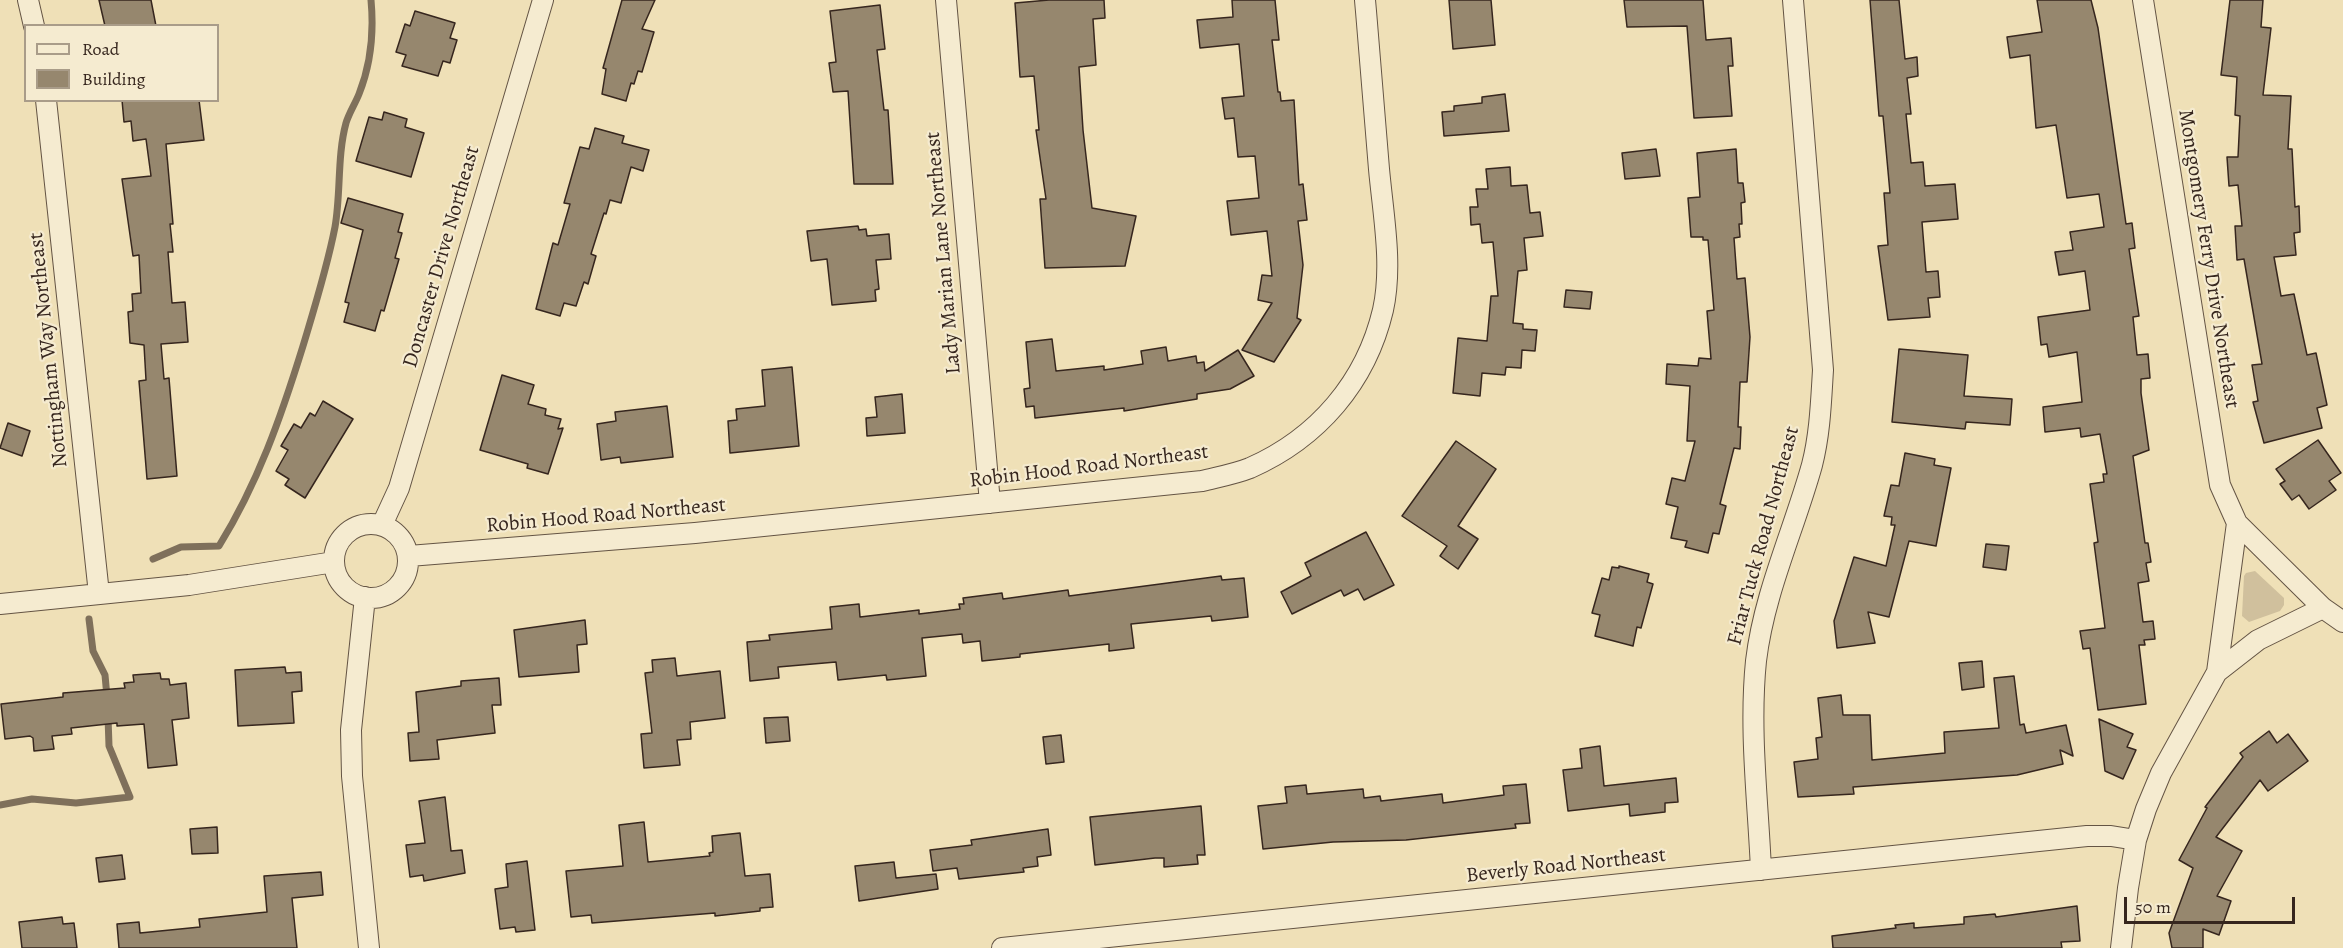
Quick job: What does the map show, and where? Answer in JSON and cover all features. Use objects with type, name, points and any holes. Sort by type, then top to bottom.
[{"type":"street","points":[[28,0],[34,24]]},
{"type":"street","name":"Doncaster Drive Northeast","points":[[382,525],[399,488],[543,0]]},
{"type":"street","name":"Lady Marian Lane Northeast","points":[[946,0],[990,503]]},
{"type":"street","name":"Robin Hood Road Northeast","points":[[409,556],[695,533],[1202,481],[1248,469],[1296,442],[1320,424],[1347,393],[1367,358],[1383,308],[1387,257],[1365,0]]},
{"type":"street","name":"Friar Tuck Road Northeast","points":[[1761,870],[1753,725],[1756,660],[1770,595],[1812,463],[1820,418],[1823,370],[1793,0]]},
{"type":"street","name":"Montgomery Ferry Drive Northeast","points":[[2143,0],[2220,485],[2237,523],[2323,608]]},
{"type":"street","name":"Nottingham Way Northeast","points":[[46,102],[99,594]]},
{"type":"street","points":[[2121,948],[2136,840],[2161,772],[2217,672],[2237,523]]},
{"type":"street","points":[[362,525],[382,525],[400,537],[409,556],[408,566],[400,584],[385,595],[365,597],[344,585],[334,562],[339,543],[353,529],[362,525]]},
{"type":"street","points":[[0,604],[189,585],[334,562]]},
{"type":"street","points":[[365,597],[351,730],[352,776],[369,948]]},
{"type":"street","points":[[2217,672],[2258,640],[2323,608],[2343,622]]},
{"type":"street","name":"Beverly Road Northeast","points":[[1002,948],[2087,836],[2111,836],[2136,840]]},
{"type":"shaded area","points":[[2255,571],[2284,598],[2284,605],[2280,611],[2249,622],[2242,616],[2244,576],[2246,573]]},
{"type":"building","points":[[99,0],[151,0],[156,24],[105,24]]},
{"type":"building","points":[[622,0],[655,0],[642,29],[654,32],[642,72],[638,71],[634,84],[631,83],[626,101],[602,94],[606,69],[603,68]]},
{"type":"building","points":[[1049,0],[1104,0],[1105,18],[1093,19],[1096,65],[1079,67],[1083,130],[1092,208],[1136,216],[1125,266],[1045,268],[1040,199],[1046,199],[1036,130],[1039,130],[1034,76],[1020,77],[1015,3]]},
{"type":"building","points":[[1232,0],[1275,0],[1279,40],[1272,40],[1278,92],[1280,92],[1281,101],[1294,100],[1299,185],[1303,184],[1307,220],[1298,221],[1303,265],[1297,318],[1301,320],[1274,362],[1242,350],[1272,303],[1258,300],[1262,275],[1272,276],[1267,231],[1231,235],[1227,201],[1259,198],[1255,156],[1238,157],[1234,118],[1225,119],[1222,98],[1244,96],[1239,44],[1200,48],[1197,20],[1233,17]]},
{"type":"building","points":[[1449,0],[1491,0],[1495,45],[1453,49]]},
{"type":"building","points":[[1624,0],[1703,0],[1706,40],[1731,38],[1733,66],[1728,66],[1732,116],[1694,118],[1687,26],[1627,27]]},
{"type":"building","points":[[1870,0],[1899,0],[1905,59],[1917,57],[1918,76],[1907,78],[1911,114],[1906,114],[1911,163],[1923,162],[1925,186],[1955,184],[1958,219],[1922,222],[1926,272],[1938,271],[1940,297],[1928,298],[1930,317],[1888,320],[1878,246],[1888,245],[1884,193],[1890,193],[1883,116],[1879,116]]},
{"type":"building","points":[[2037,0],[2091,0],[2098,28],[2126,224],[2132,223],[2135,248],[2129,249],[2139,316],[2133,317],[2137,355],[2148,354],[2150,378],[2141,379],[2141,393],[2149,450],[2133,456],[2145,543],[2148,543],[2151,562],[2146,563],[2149,581],[2138,583],[2143,622],[2153,621],[2155,639],[2144,640],[2145,645],[2139,645],[2146,704],[2098,710],[2090,648],[2083,649],[2080,631],[2105,628],[2094,543],[2098,542],[2090,484],[2104,482],[2103,474],[2107,474],[2100,434],[2081,437],[2080,428],[2045,432],[2043,407],[2082,402],[2077,352],[2049,357],[2047,344],[2041,345],[2038,317],[2090,310],[2085,271],[2059,275],[2055,252],[2073,250],[2070,232],[2104,227],[2099,194],[2067,198],[2056,125],[2036,128],[2030,55],[2010,58],[2007,37],[2042,32]]},
{"type":"building","points":[[2230,0],[2263,0],[2261,27],[2271,28],[2263,95],[2291,96],[2288,149],[2292,149],[2295,207],[2299,206],[2300,232],[2294,233],[2296,255],[2274,257],[2281,296],[2294,294],[2307,355],[2316,353],[2327,405],[2317,408],[2322,428],[2264,443],[2253,402],[2258,401],[2252,365],[2262,364],[2244,259],[2237,260],[2235,226],[2242,226],[2238,185],[2229,186],[2227,157],[2238,157],[2240,116],[2235,115],[2237,77],[2221,75]]},
{"type":"building","points":[[880,5],[885,49],[877,50],[884,110],[888,110],[893,184],[854,184],[848,91],[833,92],[829,63],[836,62],[830,11]]},
{"type":"building","points":[[415,11],[455,23],[450,38],[457,40],[450,63],[443,61],[438,76],[402,66],[406,55],[396,52],[405,24],[410,26]]},
{"type":"building","points":[[1505,94],[1509,131],[1444,136],[1442,112],[1454,111],[1454,106],[1482,103],[1482,97]]},
{"type":"building","points":[[122,102],[199,102],[204,140],[166,144],[173,224],[170,224],[173,252],[168,252],[172,303],[185,302],[188,342],[161,344],[164,379],[169,378],[177,476],[147,479],[139,381],[146,380],[144,345],[130,343],[128,312],[133,311],[132,294],[141,293],[139,255],[133,256],[122,179],[151,176],[146,139],[133,141],[131,121],[124,122]]},
{"type":"building","points":[[384,112],[407,119],[405,127],[424,133],[411,177],[356,161],[369,117],[382,120]]},
{"type":"building","points":[[595,128],[624,136],[622,143],[649,150],[643,171],[631,167],[621,203],[610,200],[591,254],[596,256],[588,284],[584,282],[576,306],[564,303],[560,316],[536,309],[553,243],[558,245],[570,204],[564,203],[580,147],[589,149]]},
{"type":"building","points":[[1656,149],[1660,176],[1625,179],[1622,153]]},
{"type":"building","points":[[1736,149],[1738,183],[1743,183],[1745,202],[1741,203],[1740,237],[1734,238],[1737,279],[1745,278],[1750,337],[1747,382],[1740,382],[1738,427],[1741,427],[1740,449],[1734,448],[1720,504],[1726,506],[1719,534],[1713,533],[1708,553],[1685,547],[1687,541],[1671,538],[1678,507],[1666,504],[1672,478],[1685,481],[1695,441],[1687,441],[1690,386],[1666,384],[1667,364],[1698,366],[1699,358],[1711,359],[1707,311],[1714,310],[1708,240],[1703,240],[1703,237],[1691,237],[1688,198],[1700,197],[1697,153]]},
{"type":"building","points":[[1510,167],[1511,186],[1527,185],[1530,213],[1540,212],[1543,236],[1524,238],[1527,270],[1518,271],[1513,323],[1523,324],[1523,329],[1537,330],[1535,351],[1522,350],[1521,368],[1506,367],[1505,375],[1482,373],[1480,396],[1453,393],[1458,338],[1487,341],[1491,296],[1498,296],[1493,242],[1482,243],[1480,224],[1471,225],[1470,207],[1478,207],[1476,189],[1488,189],[1486,169]]},
{"type":"building","points":[[348,198],[403,214],[398,232],[402,233],[395,258],[399,259],[384,311],[381,310],[375,331],[344,322],[349,303],[345,302],[363,230],[341,223]]},
{"type":"building","points":[[858,226],[859,230],[866,229],[867,236],[889,234],[891,259],[876,260],[879,289],[875,290],[876,301],[832,305],[827,259],[811,261],[807,231]]},
{"type":"building","points":[[1566,290],[1592,292],[1590,309],[1564,307]]},
{"type":"building","points":[[1052,339],[1056,371],[1104,366],[1104,370],[1143,364],[1141,351],[1166,347],[1168,361],[1196,356],[1197,363],[1204,362],[1205,371],[1238,350],[1254,376],[1230,389],[1197,394],[1197,399],[1124,411],[1124,408],[1035,418],[1034,406],[1026,407],[1024,389],[1030,388],[1026,342]]},
{"type":"building","points":[[1899,349],[1968,355],[1964,396],[2012,399],[2010,425],[1966,422],[1965,429],[1892,422]]},
{"type":"building","points":[[792,367],[799,446],[730,453],[728,421],[737,420],[736,409],[765,406],[762,370]]},
{"type":"building","points":[[502,375],[534,385],[528,404],[546,409],[545,415],[561,419],[558,429],[563,428],[548,474],[527,468],[528,464],[480,450]]},
{"type":"building","points":[[902,394],[905,433],[867,436],[866,418],[877,417],[875,397]]},
{"type":"building","points":[[323,401],[353,419],[305,498],[285,485],[289,479],[276,471],[288,450],[281,446],[294,424],[301,428],[310,413],[315,416]]},
{"type":"building","points":[[667,406],[673,457],[621,463],[620,457],[601,460],[597,424],[616,421],[615,412]]},
{"type":"building","points":[[8,423],[30,431],[22,456],[0,448]]},
{"type":"building","points":[[2318,440],[2341,473],[2329,481],[2336,490],[2309,509],[2299,495],[2292,500],[2280,484],[2285,481],[2276,469]]},
{"type":"building","points":[[1456,441],[1496,469],[1458,526],[1478,539],[1458,569],[1440,556],[1447,546],[1402,516]]},
{"type":"building","points":[[1905,453],[1935,459],[1934,465],[1951,468],[1936,546],[1909,541],[1889,617],[1868,612],[1875,643],[1837,648],[1834,621],[1854,557],[1886,566],[1895,525],[1891,525],[1892,517],[1884,516],[1891,485],[1899,486]]},
{"type":"building","points":[[1366,532],[1394,585],[1364,600],[1358,589],[1344,596],[1341,590],[1292,614],[1281,592],[1311,576],[1305,563]]},
{"type":"building","points":[[1986,544],[2009,546],[2006,570],[1983,567]]},
{"type":"building","points":[[1619,566],[1649,574],[1647,582],[1653,584],[1641,628],[1637,627],[1633,646],[1595,636],[1600,615],[1592,613],[1602,578],[1609,580],[1612,567],[1619,568]]},
{"type":"building","points":[[1221,576],[1222,580],[1244,578],[1248,617],[1212,621],[1211,616],[1131,624],[1134,648],[1109,651],[1109,644],[1020,654],[1020,657],[982,661],[980,641],[963,643],[962,634],[922,638],[926,676],[887,680],[886,675],[838,680],[836,662],[778,667],[779,678],[750,681],[747,642],[770,640],[769,635],[832,629],[830,607],[859,604],[860,617],[919,610],[919,614],[960,609],[959,604],[964,604],[963,598],[1002,593],[1003,599],[1068,590],[1069,596]]},
{"type":"building","points":[[585,620],[587,644],[577,645],[579,672],[519,677],[514,630]]},
{"type":"building","points":[[675,658],[677,676],[720,671],[725,718],[690,722],[691,739],[677,740],[680,765],[644,768],[641,734],[652,733],[645,673],[653,672],[652,660]]},
{"type":"building","points":[[1982,661],[1984,687],[1962,690],[1959,663]]},
{"type":"building","points":[[285,667],[286,673],[301,672],[302,691],[292,692],[294,723],[238,726],[235,670]]},
{"type":"building","points":[[160,673],[161,679],[169,679],[170,685],[186,683],[189,718],[172,720],[177,765],[148,768],[144,724],[117,726],[117,723],[71,728],[72,734],[52,736],[54,749],[34,751],[33,738],[30,736],[5,739],[1,704],[63,697],[63,693],[125,688],[124,683],[134,682],[133,675]]},
{"type":"building","points":[[2014,676],[2020,725],[2024,724],[2026,733],[2066,725],[2073,756],[2060,750],[2063,764],[2017,775],[1853,787],[1854,794],[1798,797],[1794,762],[1818,759],[1816,738],[1822,737],[1818,698],[1841,695],[1843,715],[1870,715],[1872,760],[1945,753],[1944,732],[1999,728],[1994,678]]},
{"type":"building","points":[[499,678],[501,705],[492,705],[495,733],[437,740],[439,759],[410,761],[408,733],[419,732],[416,692],[461,686],[461,681]]},
{"type":"building","points":[[788,717],[790,741],[766,743],[764,718]]},
{"type":"building","points":[[2099,719],[2133,734],[2127,747],[2136,750],[2123,779],[2105,771]]},
{"type":"building","points":[[2269,731],[2277,743],[2288,734],[2308,761],[2268,791],[2260,780],[2216,837],[2242,851],[2217,896],[2231,901],[2219,935],[2203,929],[2203,948],[2172,948],[2169,933],[2193,868],[2179,860],[2207,808],[2205,807],[2243,757],[2240,753]]},
{"type":"building","points":[[1061,735],[1064,762],[1046,764],[1043,737]]},
{"type":"building","points":[[1600,746],[1604,786],[1676,778],[1678,802],[1665,803],[1665,812],[1630,816],[1629,804],[1568,811],[1563,770],[1582,768],[1580,749]]},
{"type":"building","points":[[1526,784],[1530,823],[1515,824],[1516,828],[1406,840],[1333,842],[1263,849],[1258,806],[1287,803],[1285,787],[1306,785],[1307,794],[1363,789],[1364,798],[1380,796],[1381,801],[1442,794],[1443,803],[1504,795],[1503,786]]},
{"type":"building","points":[[445,797],[451,851],[462,850],[465,873],[424,881],[423,875],[410,877],[406,845],[425,843],[419,801]]},
{"type":"building","points":[[1201,806],[1205,855],[1197,855],[1198,864],[1164,867],[1164,858],[1155,858],[1095,865],[1090,817]]},
{"type":"building","points":[[644,822],[648,862],[710,856],[709,853],[713,852],[712,836],[740,833],[745,876],[770,874],[773,907],[760,908],[760,911],[715,916],[715,913],[592,923],[591,915],[571,917],[566,871],[623,866],[619,825]]},
{"type":"building","points":[[217,827],[218,853],[192,854],[190,829]]},
{"type":"building","points":[[1048,829],[1051,855],[1037,857],[1038,866],[1023,868],[1024,872],[959,879],[957,868],[933,871],[930,850],[972,845],[971,840]]},
{"type":"building","points":[[122,855],[125,879],[99,882],[96,858]]},
{"type":"building","points":[[527,861],[535,930],[516,932],[515,927],[500,929],[495,889],[508,887],[506,864]]},
{"type":"building","points":[[894,862],[896,878],[936,874],[938,889],[859,901],[855,866]]},
{"type":"building","points":[[321,872],[323,895],[292,898],[297,948],[119,948],[117,924],[139,922],[140,933],[200,927],[199,919],[267,912],[264,876]]},
{"type":"building","points":[[2077,906],[2080,941],[2061,942],[2062,948],[1833,948],[1832,936],[1896,928],[1895,925],[1914,923],[1914,928],[1964,924],[1964,917],[1995,914],[1996,917]]},
{"type":"building","points":[[62,917],[63,924],[74,923],[77,948],[22,948],[19,922]]},
{"type":"waterway","points":[[153,559],[181,547],[219,546],[257,474],[267,449],[303,346],[332,242],[337,214],[343,136],[369,60],[372,36],[371,0]]},
{"type":"waterway","points":[[89,619],[93,651],[105,675],[107,697]]},
{"type":"waterway","points":[[0,805],[32,799],[76,803],[130,797],[109,746],[108,717]]}]
